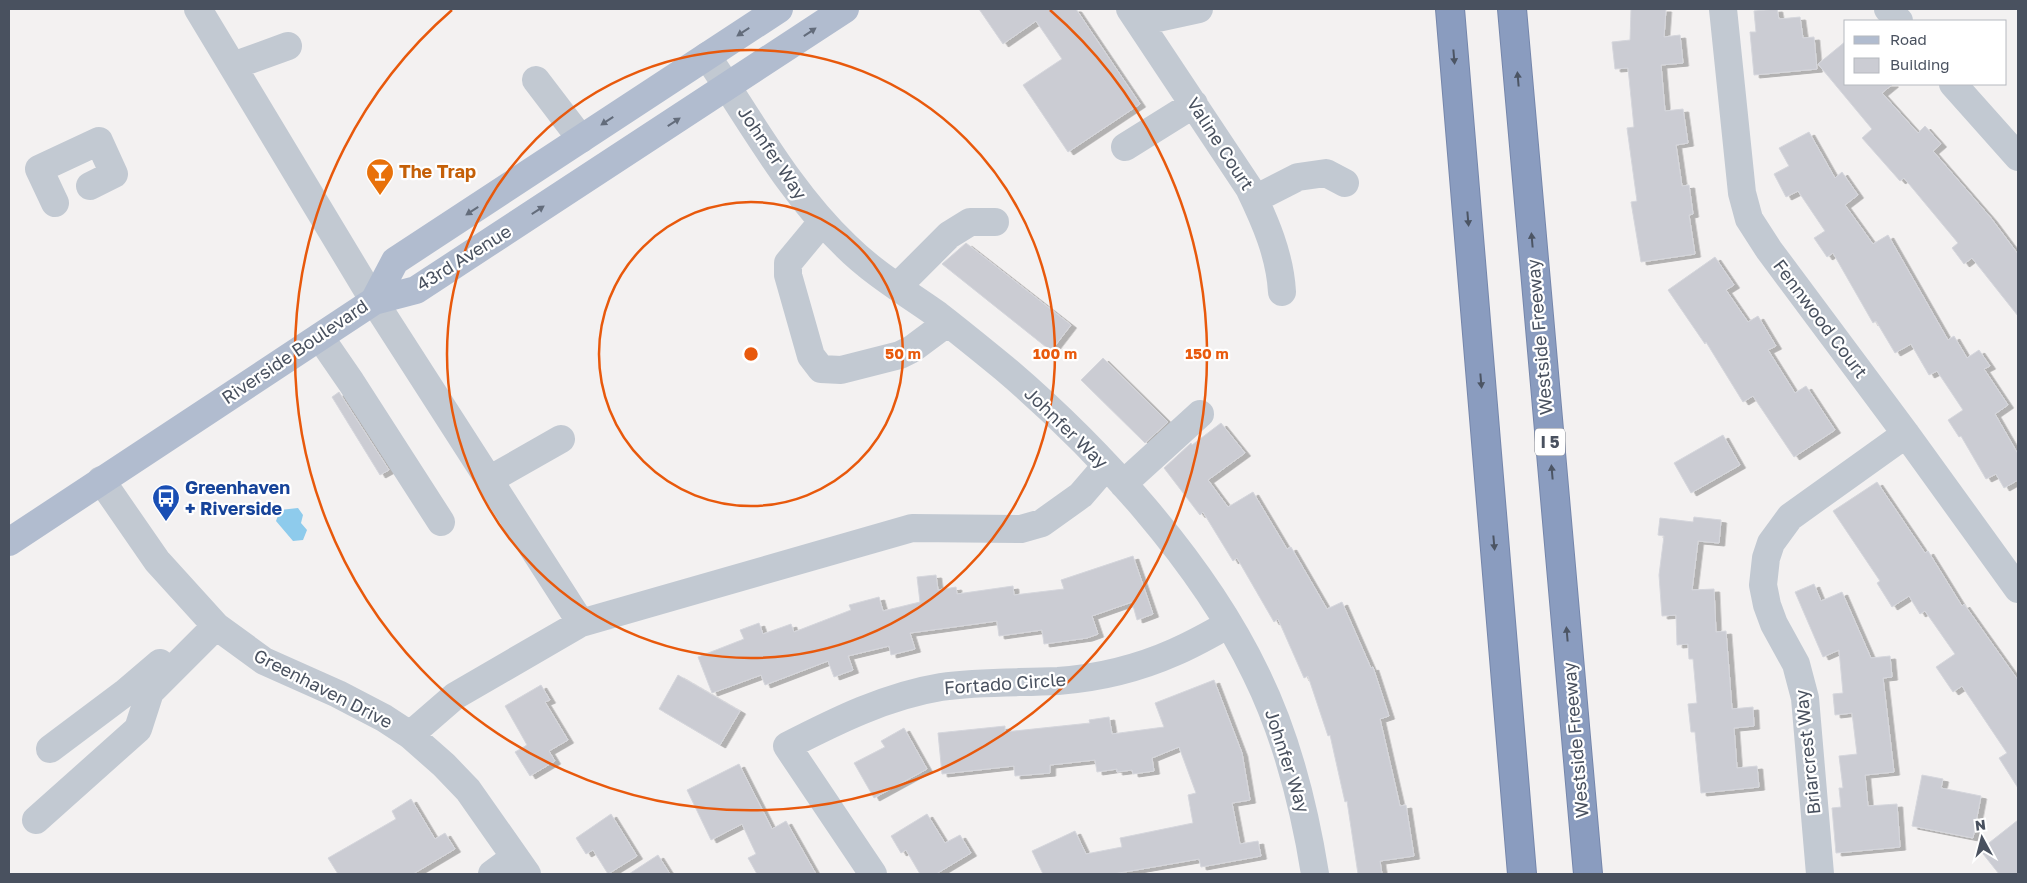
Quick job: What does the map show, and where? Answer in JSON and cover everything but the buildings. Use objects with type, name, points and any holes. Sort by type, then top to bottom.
[{"type":"highway","points":[[1450,9],[1522,874]]},
{"type":"highway","name":"Westside Freeway","points":[[1512,9],[1588,874]]},
{"type":"main road","name":"43rd Avenue","points":[[374,300],[395,261],[779,9]]},
{"type":"main road","name":"43rd Avenue","points":[[374,300],[416,290],[845,9]]},
{"type":"main road","name":"Riverside Boulevard","points":[[9,542],[374,300]]},
{"type":"street","name":"Riverside Boulevard","points":[[198,9],[374,300]]},
{"type":"street","points":[[1134,15],[1199,9]]},
{"type":"street","name":"Fennwood Court","points":[[1723,9],[1742,193],[1748,218],[1769,250],[2018,589]]},
{"type":"street","points":[[1888,9],[1898,20]]},
{"type":"street","name":"Valine Court","points":[[1134,15],[1255,199],[1275,248],[1282,292]]},
{"type":"street","points":[[233,66],[288,46]]},
{"type":"street","name":"Johnfer Way","points":[[706,56],[794,188],[822,222],[847,248],[947,323],[1050,409],[1114,475],[1176,548],[1229,624],[1256,673],[1296,776],[1308,830],[1315,874]]},
{"type":"street","points":[[536,80],[581,139]]},
{"type":"street","points":[[1955,85],[2018,158]]},
{"type":"street","points":[[1125,147],[1194,104]]},
{"type":"street","points":[[55,203],[39,169],[98,141],[114,174],[90,186]]},
{"type":"street","points":[[1255,199],[1298,177],[1326,173],[1345,184]]},
{"type":"street","points":[[822,222],[788,263],[788,275],[811,356],[821,369],[841,370],[900,355],[912,349],[947,323]]},
{"type":"street","points":[[897,287],[950,235],[970,222],[994,222]]},
{"type":"street","points":[[374,300],[581,623]]},
{"type":"street","points":[[320,337],[352,382],[441,522]]},
{"type":"street","points":[[410,735],[455,696],[581,623],[912,528],[1021,529],[1042,523],[1200,414]]},
{"type":"street","name":"Briarcrest Way","points":[[1820,874],[1805,698],[1796,664],[1774,624],[1767,605],[1763,585],[1766,558],[1771,543],[1790,517],[1906,434]]},
{"type":"street","points":[[489,480],[561,440]]},
{"type":"street","name":"Greenhaven Drive","points":[[101,480],[157,561],[210,619],[264,661],[338,694],[384,718],[410,735],[444,765],[468,790],[521,866]]},
{"type":"street","points":[[50,749],[126,692],[210,619]]},
{"type":"street","points":[[36,820],[138,729],[150,692],[210,619]]},
{"type":"street","name":"Fortado Circle","points":[[873,874],[787,746],[861,710],[900,696],[941,687],[982,682],[1059,681],[1095,676],[1136,667],[1175,652],[1229,624]]},
{"type":"street","points":[[492,874],[521,866]]},
{"type":"water","points":[[298,508],[303,515],[301,523],[307,530],[303,540],[293,541],[276,521],[280,510]]},
{"type":"place","name":"The Trap","points":[[380,196]]},
{"type":"place","name":"Greenhaven + Riverside","points":[[166,522]]}]
